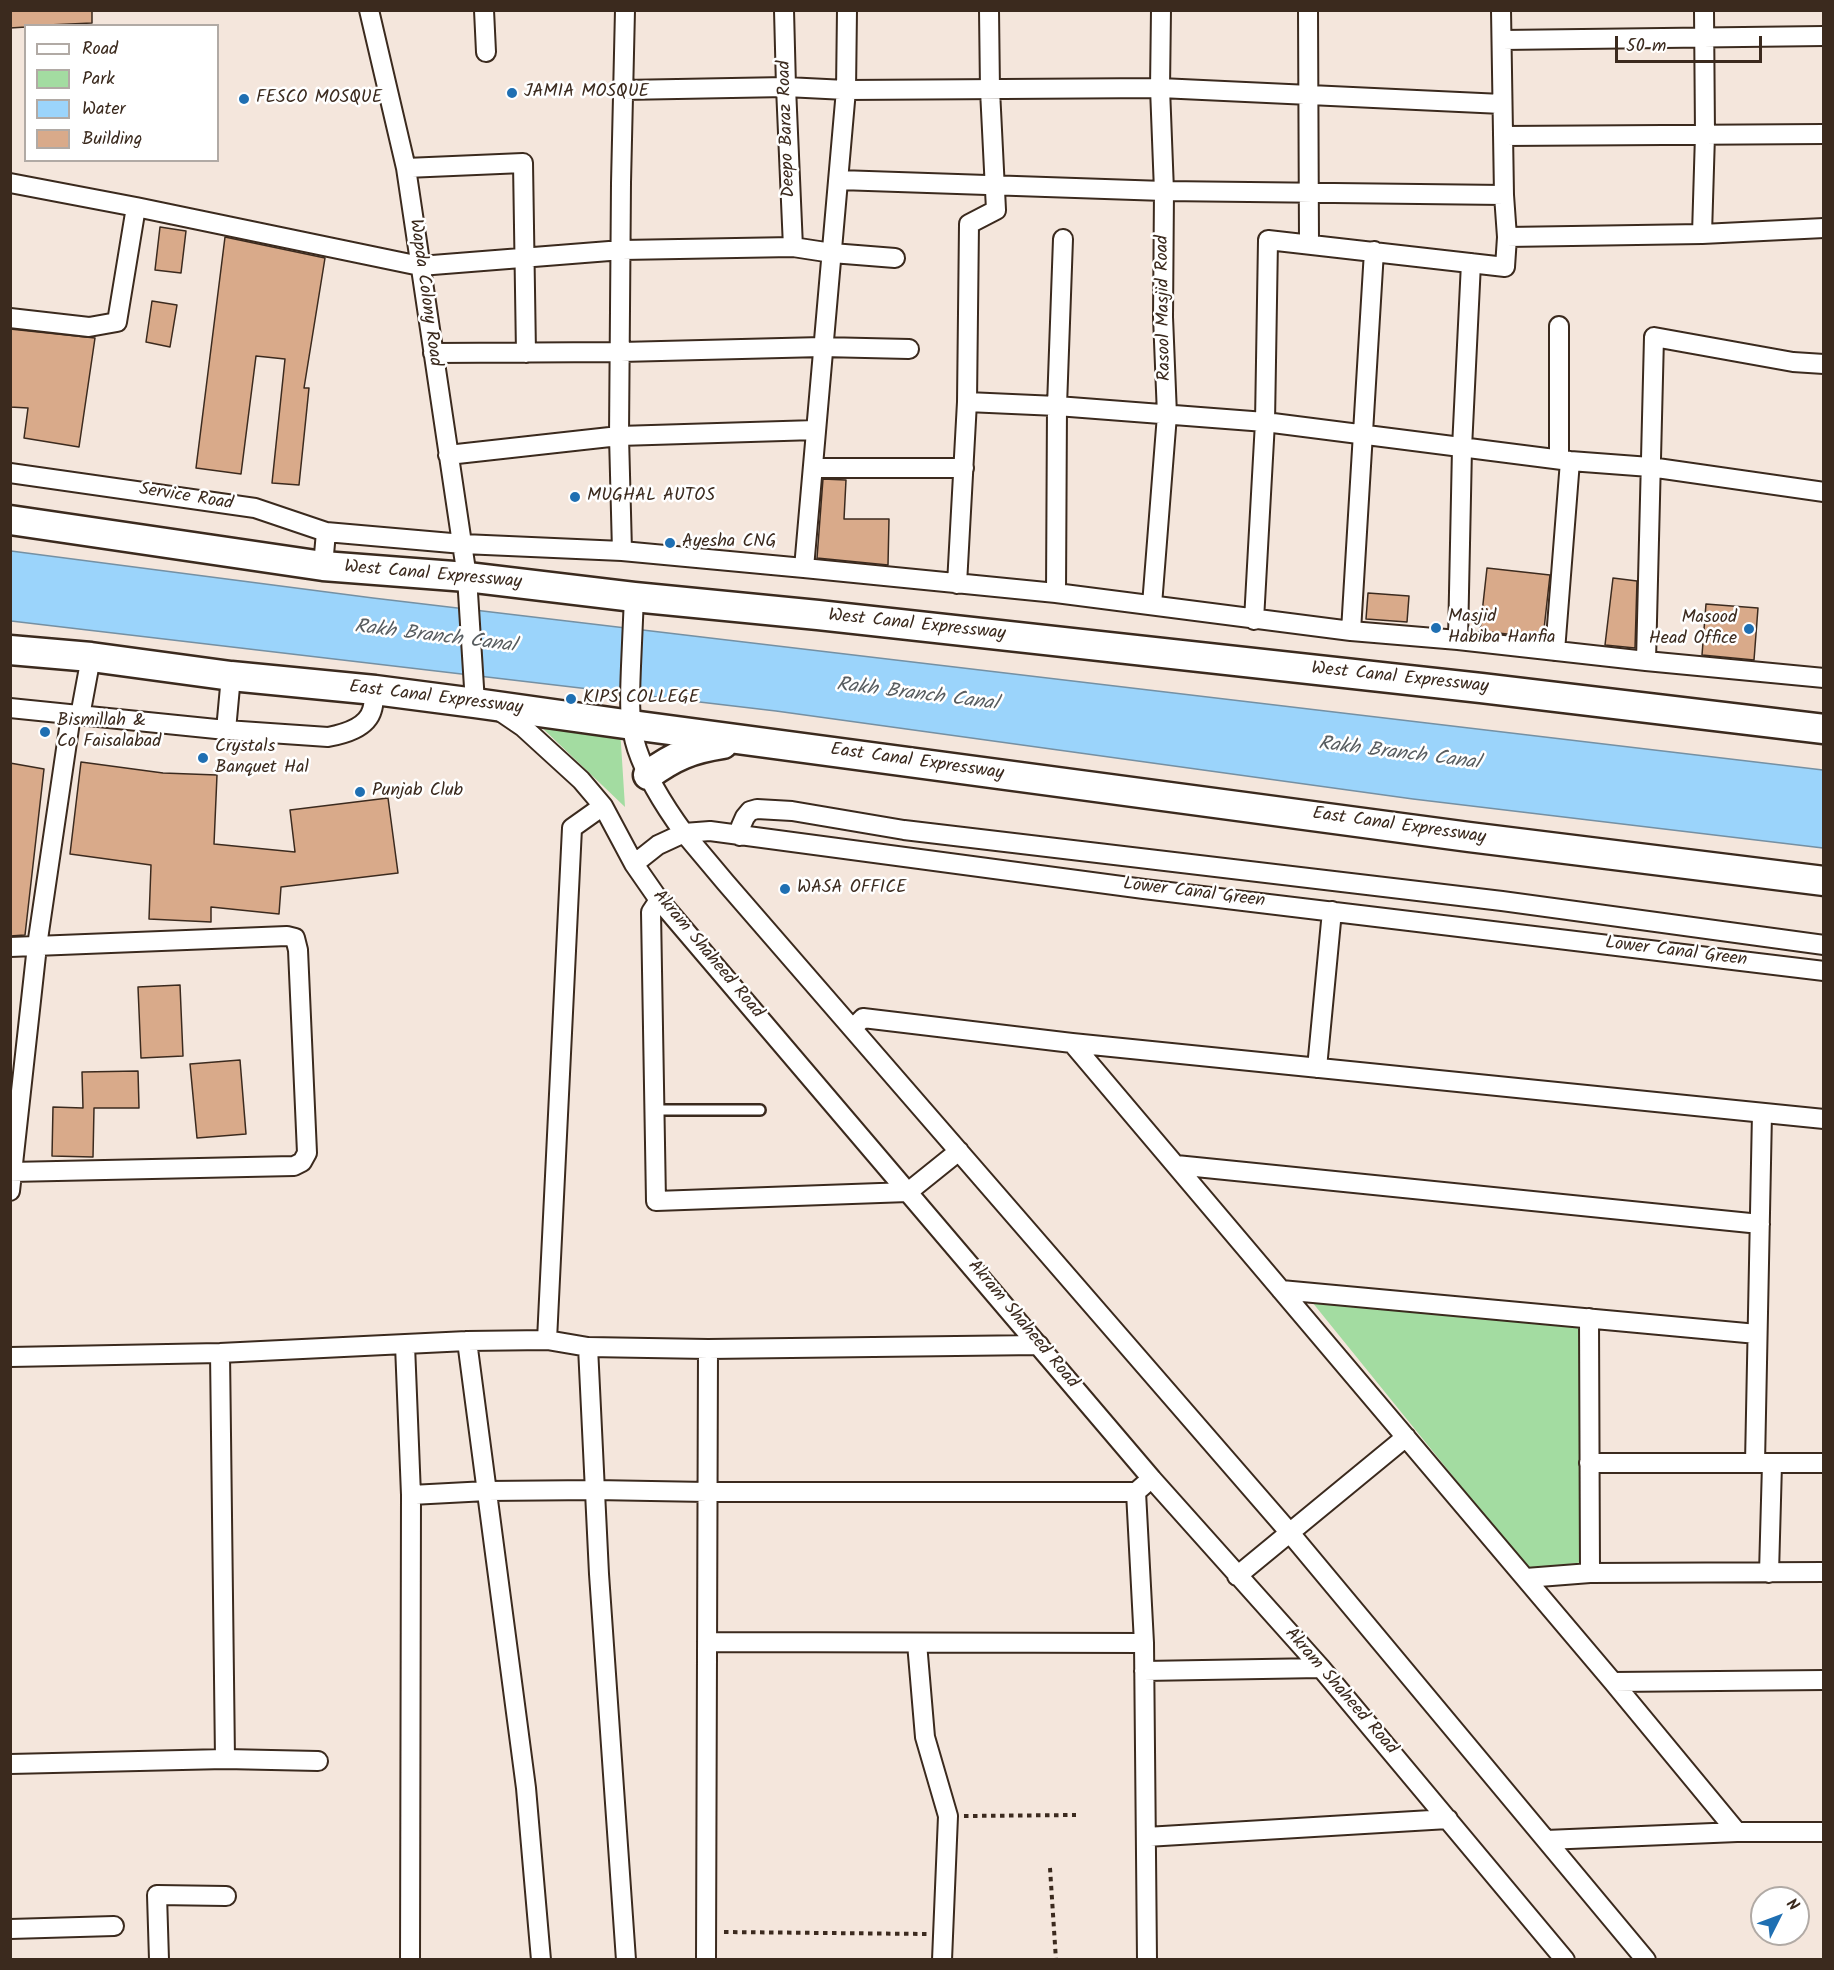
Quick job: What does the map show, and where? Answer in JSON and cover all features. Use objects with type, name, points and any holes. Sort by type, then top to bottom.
[{"type":"main road","name":"West Canal Expressway","points":[[10,520],[468,587],[634,605],[818,615],[1824,729]]},
{"type":"main road","name":"East Canal Expressway","points":[[10,650],[91,657],[231,676],[375,690],[474,695],[631,714],[790,747],[1469,837],[1824,881]]},
{"type":"main road","points":[[648,775],[670,759],[701,747],[738,741],[790,747]]},
{"type":"street","name":"Wapda Colony Road","points":[[369,10],[406,168],[463,544],[468,587],[474,695]]},
{"type":"street","points":[[484,10],[486,52]]},
{"type":"street","points":[[622,551],[619,436],[624,10]]},
{"type":"street","name":"Deepo Baraz Road","points":[[784,10],[793,247]]},
{"type":"street","points":[[804,568],[846,90],[847,10]]},
{"type":"street","points":[[957,584],[967,402],[969,224],[996,210],[989,10]]},
{"type":"street","name":"Rasool Masjid Road","points":[[1152,605],[1167,415],[1163,317],[1164,191],[1160,88],[1161,10]]},
{"type":"street","points":[[1308,10],[1309,244]]},
{"type":"street","points":[[1254,620],[1265,422],[1268,240],[1505,267],[1507,237],[1504,195],[1502,10]]},
{"type":"street","points":[[1702,234],[1705,135],[1704,10]]},
{"type":"street","points":[[1502,40],[1824,36]]},
{"type":"street","points":[[623,90],[786,87],[846,90],[1160,88],[1502,104]]},
{"type":"street","points":[[1503,136],[1824,134]]},
{"type":"street","points":[[406,168],[522,163],[526,353]]},
{"type":"street","points":[[839,180],[1164,191],[1504,195]]},
{"type":"street","points":[[10,183],[420,266],[622,250],[793,247],[832,253],[896,258]]},
{"type":"street","points":[[10,318],[89,327],[117,322],[136,207]]},
{"type":"street","points":[[1507,237],[1702,234],[1824,228]]},
{"type":"street","points":[[1056,593],[1057,406],[1064,239]]},
{"type":"street","points":[[1351,631],[1374,251]]},
{"type":"street","points":[[1458,640],[1462,448],[1471,263]]},
{"type":"street","points":[[1555,651],[1564,460],[1559,326]]},
{"type":"street","points":[[1646,661],[1654,336],[1793,362],[1824,364]]},
{"type":"street","points":[[433,353],[621,352],[822,347],[909,350]]},
{"type":"street","points":[[967,402],[1057,406],[1265,422],[1564,460],[1650,467],[1824,492]]},
{"type":"street","points":[[448,455],[619,436],[816,430]]},
{"type":"street","points":[[814,468],[964,468]]},
{"type":"street","name":"Service Road","points":[[10,473],[255,508],[326,532],[463,544]]},
{"type":"street","points":[[323,566],[326,532]]},
{"type":"street","points":[[463,544],[622,551],[804,568],[1056,593],[1351,631],[1824,678]]},
{"type":"street","points":[[634,605],[631,714],[637,748],[657,793],[684,832],[1290,1533],[1647,1959]]},
{"type":"street","points":[[10,1191],[37,946],[76,716],[91,657]]},
{"type":"street","points":[[226,730],[231,676]]},
{"type":"street","points":[[10,708],[226,730],[328,737],[344,734],[359,726],[372,712],[375,690]]},
{"type":"street","name":"Akram Shaheed Road","points":[[474,695],[523,727],[581,780],[603,806],[634,864],[659,900],[1152,1479],[1321,1668],[1565,1959]]},
{"type":"street","points":[[547,1340],[572,828],[603,806]]},
{"type":"street","points":[[740,836],[745,817],[750,812],[757,809],[792,811],[904,830],[1490,900],[1824,945]]},
{"type":"street","name":"Lower Canal Green","points":[[684,832],[710,831],[1332,911],[1824,971]]},
{"type":"street","points":[[634,864],[658,845],[684,832]]},
{"type":"street","points":[[659,900],[651,912],[656,1202],[908,1192],[959,1151]]},
{"type":"street","points":[[1317,1068],[1332,911]]},
{"type":"street","points":[[10,947],[287,936],[295,939],[298,950],[307,1154],[302,1162],[294,1166],[12,1172]]},
{"type":"street","points":[[853,1028],[864,1018],[1072,1043],[1824,1119]]},
{"type":"street","points":[[1072,1043],[1526,1578],[1737,1832]]},
{"type":"street","points":[[1762,1113],[1757,1334],[1769,1574]]},
{"type":"street","points":[[1176,1165],[1760,1224]]},
{"type":"street","points":[[1281,1290],[1757,1334]]},
{"type":"street","points":[[1589,1318],[1590,1573]]},
{"type":"street","points":[[10,1357],[220,1353],[467,1341],[547,1340],[588,1347],[708,1349],[1039,1345]]},
{"type":"street","points":[[467,1341],[526,1788],[541,1959]]},
{"type":"street","points":[[405,1345],[411,1495],[411,1959]]},
{"type":"street","points":[[588,1347],[595,1490],[626,1959]]},
{"type":"street","points":[[706,1959],[708,1349]]},
{"type":"street","points":[[220,1353],[225,1759]]},
{"type":"street","points":[[1238,1576],[1406,1437]]},
{"type":"street","points":[[1589,1463],[1824,1463]]},
{"type":"street","points":[[411,1495],[487,1491],[595,1490],[1136,1492],[1152,1479]]},
{"type":"street","points":[[1136,1492],[1144,1671],[1147,1959]]},
{"type":"street","points":[[1526,1578],[1590,1573],[1824,1572]]},
{"type":"street","points":[[707,1642],[1143,1642]]},
{"type":"street","points":[[917,1642],[925,1737],[948,1816],[942,1959]]},
{"type":"street","points":[[1144,1671],[1321,1668]]},
{"type":"street","points":[[1613,1682],[1824,1680]]},
{"type":"street","points":[[10,1764],[225,1759],[318,1761]]},
{"type":"street","points":[[1146,1837],[1448,1819]]},
{"type":"street","points":[[1546,1840],[1737,1832],[1824,1832]]},
{"type":"street","points":[[159,1959],[157,1895],[225,1896]]},
{"type":"street","points":[[10,1929],[114,1926]]},
{"type":"lane","points":[[653,1110],[760,1110]]},
{"type":"path","points":[[948,1816],[1076,1815]]},
{"type":"path","points":[[1050,1868],[1056,1959]]},
{"type":"path","points":[[705,1932],[943,1935]]},
{"type":"green space","points":[[536,722],[620,728],[625,807]]},
{"type":"green space","points":[[1308,1297],[1582,1324],[1585,1562],[1528,1569]]},
{"type":"water","name":"Rakh Branch Canal","points":[[11,551],[373,598],[1823,770],[1823,848],[1413,799],[776,711],[11,621]]},
{"type":"building","points":[[10,10],[92,10],[92,23],[24,24],[24,27],[10,28]]},
{"type":"building","points":[[160,227],[186,231],[181,273],[155,270]]},
{"type":"building","points":[[225,237],[325,258],[304,388],[309,388],[299,485],[272,483],[285,359],[256,356],[241,474],[196,468]]},
{"type":"building","points":[[152,301],[177,305],[170,347],[146,342]]},
{"type":"building","points":[[10,329],[95,338],[79,447],[24,438],[28,408],[10,407]]},
{"type":"building","points":[[823,479],[846,480],[844,519],[889,519],[888,565],[817,558]]},
{"type":"building","points":[[1487,568],[1550,575],[1543,638],[1480,631]]},
{"type":"building","points":[[1613,578],[1637,581],[1635,648],[1605,645]]},
{"type":"building","points":[[1368,593],[1409,596],[1407,622],[1366,619]]},
{"type":"building","points":[[1706,604],[1758,608],[1754,660],[1702,655]]},
{"type":"building","points":[[81,762],[163,773],[217,775],[214,844],[295,852],[290,810],[388,798],[398,873],[281,887],[279,914],[211,907],[211,922],[149,919],[151,865],[70,854]]},
{"type":"building","points":[[10,763],[44,769],[25,935],[10,936]]},
{"type":"building","points":[[180,985],[183,1056],[141,1058],[138,987]]},
{"type":"building","points":[[240,1060],[246,1134],[197,1138],[190,1064]]},
{"type":"building","points":[[138,1071],[139,1108],[94,1108],[93,1157],[52,1156],[53,1107],[83,1108],[82,1072]]},
{"type":"place","name":"JAMIA MOSQUE","points":[[512,93]]},
{"type":"place","name":"FESCO MOSQUE","points":[[244,99]]},
{"type":"place","name":"MUGHAL AUTOS","points":[[575,497]]},
{"type":"place","name":"Ayesha CNG","points":[[670,543]]},
{"type":"place","name":"Masjid Habiba Hanfia","points":[[1436,628]]},
{"type":"place","name":"Masood Head Office","points":[[1749,629]]},
{"type":"place","name":"KIPS COLLEGE","points":[[571,699]]},
{"type":"place","name":"Bismillah & Co Faisalabad","points":[[45,732]]},
{"type":"place","name":"Crystals Banquet Hal","points":[[203,758]]},
{"type":"place","name":"Punjab Club","points":[[360,792]]},
{"type":"place","name":"WASA OFFICE","points":[[785,889]]}]
